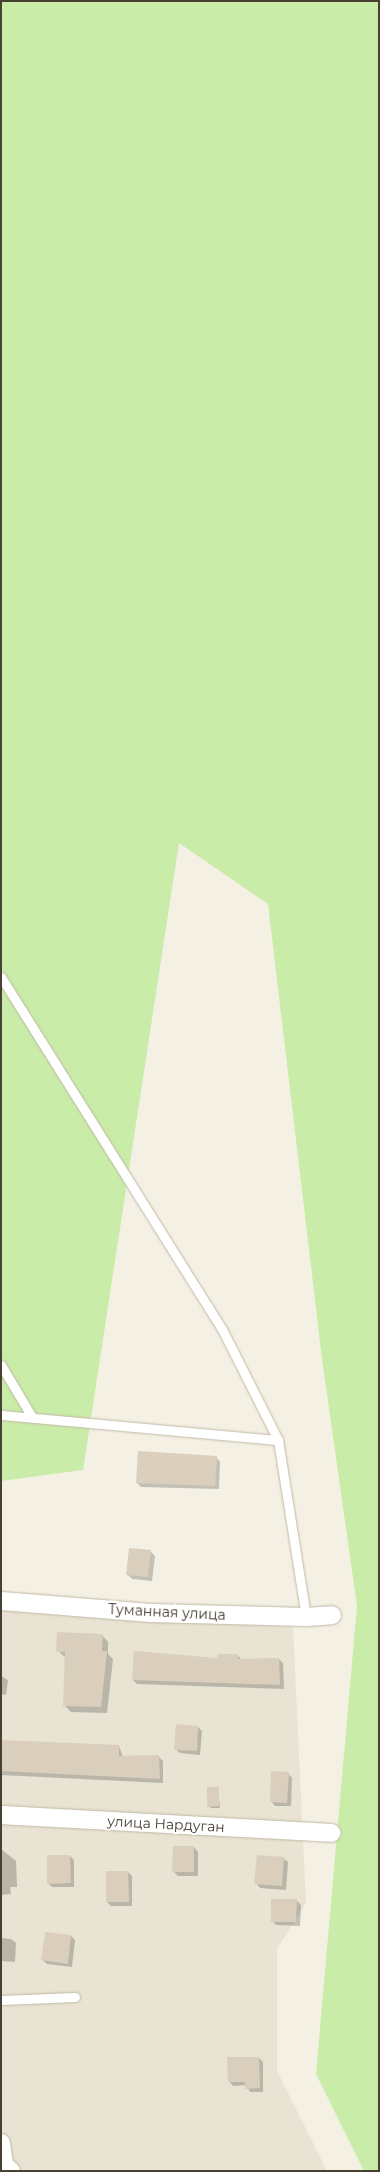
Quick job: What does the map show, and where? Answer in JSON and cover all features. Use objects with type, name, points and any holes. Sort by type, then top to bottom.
[{"type":"street","name":"Туманная улица","points":[[1,1601],[152,1613],[306,1617],[332,1615]]},
{"type":"street","name":"улица Нардуган","points":[[1,1815],[332,1833]]},
{"type":"street","points":[[1,2143],[5,2167]]},
{"type":"lane","points":[[1,977],[222,1329],[278,1440],[306,1617]]},
{"type":"lane","points":[[1,1365],[32,1418]]},
{"type":"lane","points":[[1,1415],[278,1440]]},
{"type":"lane","points":[[1,2000],[75,1998]]},
{"type":"shaded area","points":[[1,1601],[293,1627],[306,1903],[277,1949],[277,2071],[327,2171],[1,2171]]},
{"type":"green space","points":[[1,1],[379,1],[379,2171],[364,2171],[316,2074],[357,1606],[322,1359],[268,904],[179,843],[83,1470],[1,1481]]},
{"type":"building","points":[[138,1451],[217,1456],[215,1486],[136,1483]]},
{"type":"building","points":[[129,1548],[151,1550],[148,1577],[126,1575]]},
{"type":"building","points":[[57,1632],[103,1634],[102,1651],[107,1651],[101,1707],[63,1706],[65,1652],[56,1652]]},
{"type":"building","points":[[134,1651],[217,1658],[217,1654],[238,1654],[238,1659],[279,1658],[280,1685],[132,1680]]},
{"type":"building","points":[[176,1724],[198,1726],[197,1751],[174,1750]]},
{"type":"building","points":[[1,1740],[119,1745],[119,1756],[159,1755],[160,1779],[1,1771]]},
{"type":"building","points":[[271,1771],[289,1772],[287,1803],[270,1802]]},
{"type":"building","points":[[207,1787],[219,1787],[219,1806],[207,1807]]},
{"type":"building","points":[[173,1846],[194,1846],[194,1872],[172,1872]]},
{"type":"building","points":[[47,1855],[70,1855],[71,1883],[47,1884]]},
{"type":"building","points":[[257,1855],[284,1857],[282,1886],[254,1884]]},
{"type":"building","points":[[106,1871],[128,1871],[129,1902],[106,1902]]},
{"type":"building","points":[[271,1899],[297,1899],[296,1922],[271,1922]]},
{"type":"building","points":[[45,1932],[71,1935],[68,1964],[41,1960]]},
{"type":"building","points":[[227,2057],[259,2057],[260,2088],[245,2089],[245,2082],[228,2082]]}]
